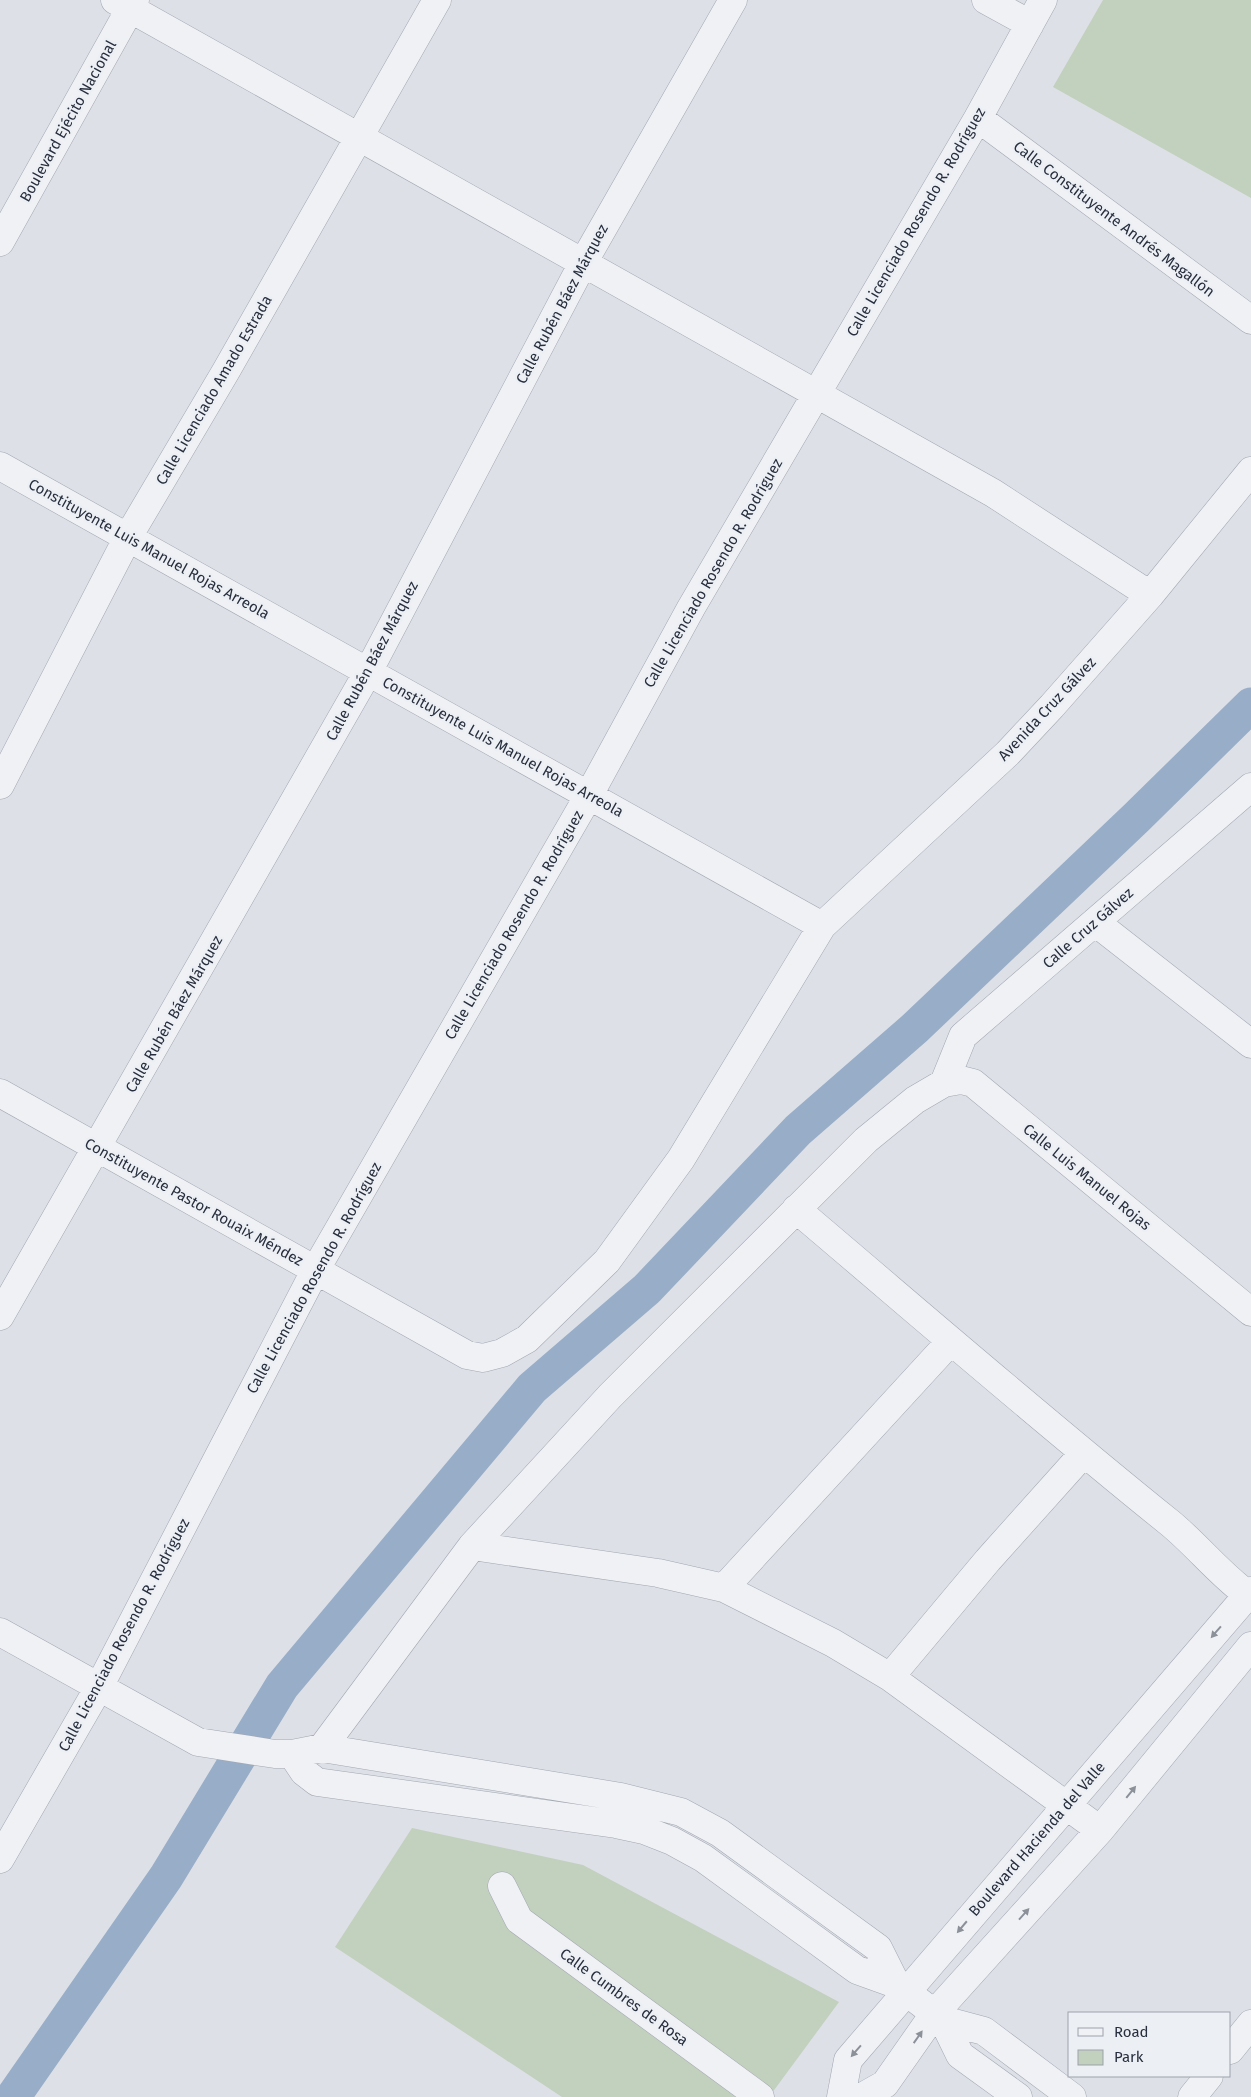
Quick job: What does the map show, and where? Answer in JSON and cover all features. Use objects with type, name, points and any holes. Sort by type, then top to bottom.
[{"type":"street","name":"Calle Licenciado Amado Estrada","points":[[0,785],[128,537],[360,138],[437,0]]},
{"type":"street","name":"Calle Rubén Báez Márquez","points":[[0,1316],[368,672],[583,263],[733,0]]},
{"type":"street","points":[[986,0],[1030,24]]},
{"type":"street","name":"Calle Licenciado Rosendo R. Rodríguez","points":[[0,1859],[99,1687],[316,1270],[589,795],[692,608],[815,394],[978,118],[1043,0]]},
{"type":"street","points":[[127,3],[360,138],[992,493],[1150,596]]},
{"type":"street","name":"Boulevard Ejécito Nacional","points":[[0,242],[127,3]]},
{"type":"street","name":"Calle Constituyente Andrés Magallón","points":[[978,118],[1251,320]]},
{"type":"street","name":"Constituyente Luis Manuel Rojas Arreola","points":[[0,466],[822,926]]},
{"type":"street","name":"Avenida Cruz Gálvez","points":[[467,1354],[483,1358],[502,1353],[527,1339],[607,1261],[682,1159],[822,926],[1008,752],[1052,706],[1150,596],[1251,471]]},
{"type":"street","name":"Calle Cruz Gálvez","points":[[944,1083],[963,1036],[1250,790]]},
{"type":"street","points":[[1094,922],[1251,1044]]},
{"type":"street","name":"Calle Luis Manuel Rojas","points":[[322,1748],[472,1546],[610,1396],[866,1140],[914,1100],[944,1083],[961,1080],[973,1083],[1251,1312]]},
{"type":"street","name":"Constituyente Pastor Rouaix Méndez","points":[[0,1093],[467,1354]]},
{"type":"street","points":[[796,1209],[950,1342],[1009,1388],[1083,1454],[1178,1530],[1250,1594]]},
{"type":"street","points":[[724,1588],[950,1342]]},
{"type":"street","points":[[890,1677],[988,1560],[1083,1454]]},
{"type":"street","points":[[472,1546],[658,1572],[724,1588],[833,1643],[890,1677],[1100,1830]]},
{"type":"street","name":"Boulevard Hacienda del Valle","points":[[841,2097],[848,2060],[901,1988],[1065,1806],[1250,1594]]},
{"type":"street","points":[[0,1632],[198,1742],[229,1749],[283,1754],[322,1748],[621,1797],[681,1812],[720,1832],[878,1948],[901,1988]]},
{"type":"street","points":[[862,2097],[886,2084],[939,2017],[1100,1830],[1251,1646]]},
{"type":"street","points":[[283,1754],[317,1782],[616,1824],[644,1830],[672,1841],[703,1858],[857,1970],[901,1988],[939,2017],[984,2031],[1072,2097]]},
{"type":"street","name":"Calle Cumbres de Rosa","points":[[502,1886],[518,1920],[760,2097]]},
{"type":"street","points":[[939,2017],[960,2054],[1018,2097]]},
{"type":"street","points":[[1231,2049],[1251,2024]]},
{"type":"street","points":[[1192,2097],[1208,2077]]},
{"type":"green space","points":[[1103,0],[1251,0],[1251,198],[1053,87]]},
{"type":"green space","points":[[412,1828],[583,1865],[839,2002],[769,2097],[562,2097],[335,1947]]},
{"type":"waterway","points":[[13,2097],[166,1877],[282,1686],[532,1388],[647,1289],[798,1130],[915,1028],[1136,818],[1251,705]]}]
